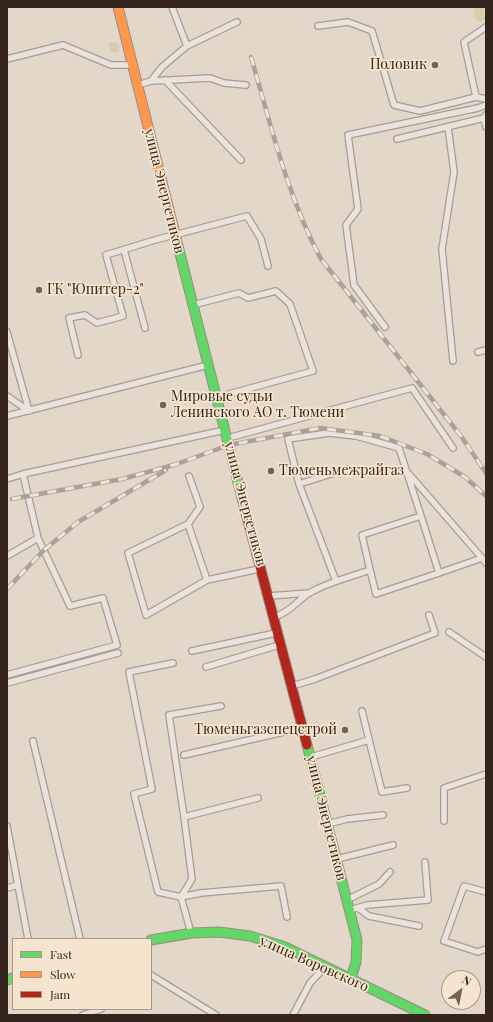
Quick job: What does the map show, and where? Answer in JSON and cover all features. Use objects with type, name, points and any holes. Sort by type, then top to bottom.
[{"type":"street","name":"улица Энергетиков","points":[[118,7],[192,305],[279,633],[336,859],[347,900],[354,909],[357,940],[356,962],[351,978]]},
{"type":"street","name":"улица Воровского","points":[[152,940],[192,933],[219,932],[250,936],[284,947],[425,1015]]},
{"type":"lane","points":[[172,7],[187,46]]},
{"type":"lane","points":[[151,81],[162,67],[187,46],[237,22]]},
{"type":"lane","points":[[318,26],[348,22],[372,31],[394,105],[420,111],[476,97],[486,99]]},
{"type":"lane","points":[[476,97],[464,42],[486,27]]},
{"type":"lane","points":[[7,58],[63,45],[111,65],[132,65]]},
{"type":"lane","points":[[137,86],[151,81],[210,78],[228,84],[246,85]]},
{"type":"lane","points":[[165,80],[241,160]]},
{"type":"lane","points":[[386,327],[354,285],[346,224],[358,209],[348,135],[478,108],[486,105]]},
{"type":"lane","points":[[397,139],[448,127],[485,116],[486,126]]},
{"type":"lane","points":[[448,127],[454,172],[442,249],[453,362]]},
{"type":"lane","points":[[78,356],[69,318],[85,315],[97,323],[123,316],[106,256],[175,235],[247,216],[260,239],[268,266]]},
{"type":"lane","points":[[124,250],[145,328]]},
{"type":"lane","points":[[192,305],[239,293],[248,298],[276,291],[290,304],[313,371],[217,397]]},
{"type":"lane","points":[[7,332],[29,410]]},
{"type":"lane","points":[[478,352],[486,350]]},
{"type":"lane","points":[[7,416],[208,365]]},
{"type":"lane","points":[[7,479],[23,474],[226,434],[412,388],[453,448]]},
{"type":"lane","points":[[7,396],[29,410]]},
{"type":"lane","points":[[336,581],[299,484],[288,439],[329,433],[356,436],[399,448],[439,573]]},
{"type":"lane","points":[[299,484],[347,469]]},
{"type":"lane","points":[[406,471],[484,561],[439,573],[376,594],[362,535],[421,516]]},
{"type":"lane","points":[[7,675],[117,645],[102,598],[70,606],[38,538],[23,474]]},
{"type":"lane","points":[[189,476],[200,507],[188,524],[128,553],[146,615],[207,580],[262,568]]},
{"type":"lane","points":[[188,524],[207,580]]},
{"type":"lane","points":[[7,556],[38,538]]},
{"type":"lane","points":[[274,617],[286,612],[309,593],[336,581],[370,570]]},
{"type":"lane","points":[[269,596],[309,593]]},
{"type":"lane","points":[[292,686],[315,679],[435,633],[429,615]]},
{"type":"lane","points":[[449,632],[486,656]]},
{"type":"lane","points":[[192,651],[279,633]]},
{"type":"lane","points":[[206,667],[282,645]]},
{"type":"lane","points":[[7,684],[118,653]]},
{"type":"lane","points":[[173,663],[129,672],[152,789],[134,794],[158,892],[181,897],[201,893],[281,886],[287,917]]},
{"type":"lane","points":[[192,933],[181,897],[192,879],[169,715],[221,706]]},
{"type":"lane","points":[[362,711],[382,792],[407,788]]},
{"type":"lane","points":[[184,755],[303,728]]},
{"type":"lane","points":[[310,758],[369,740]]},
{"type":"lane","points":[[34,742],[80,938]]},
{"type":"lane","points":[[444,821],[444,788],[486,774]]},
{"type":"lane","points":[[184,817],[258,798]]},
{"type":"lane","points":[[328,824],[347,819],[383,815]]},
{"type":"lane","points":[[7,826],[28,938]]},
{"type":"lane","points":[[336,859],[392,845]]},
{"type":"lane","points":[[354,909],[367,905],[428,900],[425,862]]},
{"type":"lane","points":[[347,900],[379,884],[390,872]]},
{"type":"lane","points":[[7,888],[18,886]]},
{"type":"lane","points":[[486,892],[464,886],[444,941],[478,952],[486,949]]},
{"type":"lane","points":[[354,909],[369,916],[420,926]]},
{"type":"lane","points":[[293,1015],[310,983],[325,967]]},
{"type":"lane","points":[[152,976],[216,1015]]},
{"type":"lane","points":[[83,1015],[98,1010]]},
{"type":"shaded area","points":[[473,7],[483,7],[485,19],[480,22],[476,20]]},
{"type":"shaded area","points":[[109,42],[118,43],[120,48],[117,52],[111,52]]},
{"type":"railway","points":[[251,57],[289,185],[309,235],[321,259],[461,436],[486,473]]},
{"type":"railway","points":[[12,499],[122,479],[177,464],[229,445],[320,428],[380,436],[427,454],[465,477],[486,496]]},
{"type":"railway","points":[[7,589],[43,551],[78,522],[166,470]]},
{"type":"traffic: fast","points":[[178,246],[242,498]]},
{"type":"traffic: fast","points":[[307,745],[357,940],[356,962],[351,978]]},
{"type":"traffic: fast","points":[[152,940],[192,933],[219,932],[250,936],[285,947],[425,1015]]},
{"type":"traffic: fast","points":[[7,980],[12,978]]},
{"type":"traffic: slow","points":[[118,7],[178,246]]},
{"type":"traffic: jam","points":[[242,498],[307,745]]},
{"type":"place","name":"Половик","points":[[435,65]]},
{"type":"place","name":"ГК \"Юпитер-2\"","points":[[39,290]]},
{"type":"place","name":"Мировые судьи Ленинского АО т. Тюмени","points":[[163,405]]},
{"type":"place","name":"Тюменьмежрайгаз","points":[[271,471]]},
{"type":"place","name":"Тюменьгазспецстрой","points":[[345,730]]}]
